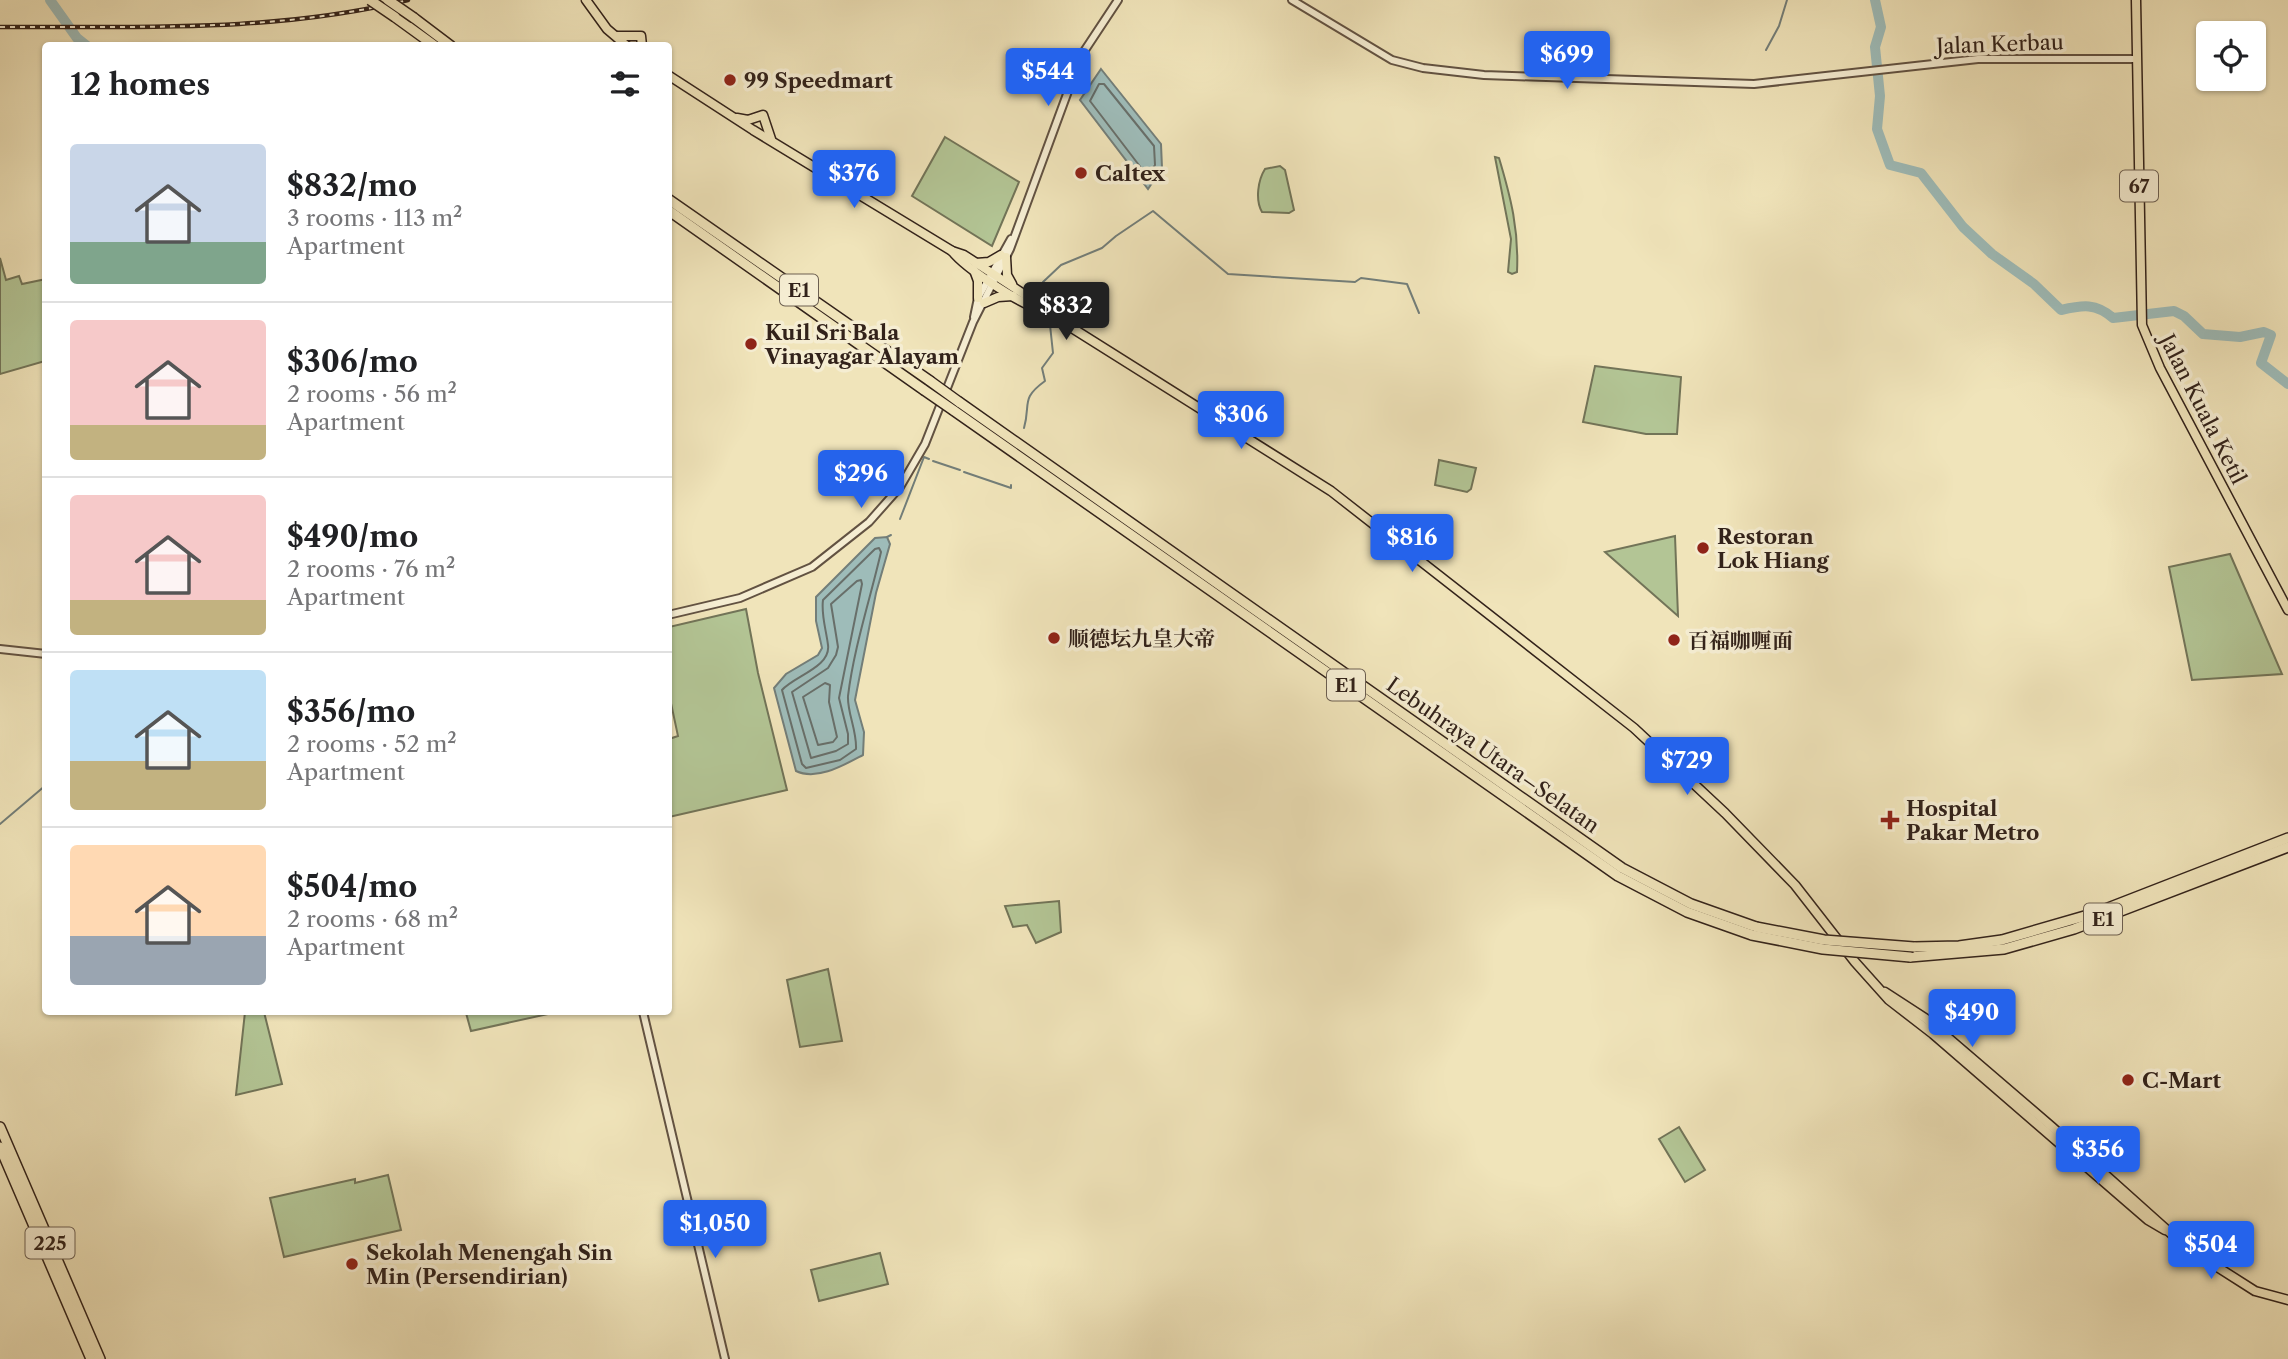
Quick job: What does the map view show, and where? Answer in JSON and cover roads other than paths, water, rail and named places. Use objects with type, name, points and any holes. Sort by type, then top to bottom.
[{"type":"highway","points":[[370,0],[429,42]]},
{"type":"highway","points":[[388,0],[446,42]]},
{"type":"highway","name":"Lebuhraya Utara–Selatan","points":[[672,202],[956,406],[1622,868],[1691,904],[1754,931],[1912,952],[2004,948],[2074,929],[2288,847]]},
{"type":"highway","name":"Lebuhraya Utara–Selatan","points":[[672,213],[927,385]]},
{"type":"highway","name":"Lebuhraya Utara–Selatan","points":[[1912,952],[2002,940],[2082,917],[2288,838]]},
{"type":"highway","name":"225","points":[[0,1126],[100,1359]]},
{"type":"highway","name":"225","points":[[0,1147],[91,1359]]},
{"type":"main road","points":[[586,0],[622,42]]},
{"type":"main road","name":"Jalan Kuala Ketil","points":[[2136,0],[2142,325],[2160,368],[2288,610]]},
{"type":"main road","points":[[614,36],[641,36],[642,42]]},
{"type":"main road","points":[[672,78],[952,251],[1035,309],[1045,311],[1331,491],[1634,728],[1765,854],[1808,901],[1855,962],[1884,991],[1889,1000],[2044,1125],[2148,1220],[2234,1280],[2255,1291],[2288,1298]]},
{"type":"main road","points":[[735,118],[748,120],[763,115],[765,127],[773,142]]},
{"type":"main road","points":[[975,267],[1004,256],[1007,275],[1015,293]]},
{"type":"main road","points":[[975,267],[981,300],[1015,293]]},
{"type":"street","points":[[672,614],[740,598],[812,567],[869,522],[914,468],[981,300],[1014,234],[1081,56],[1118,0]]},
{"type":"street","name":"Jalan Kerbau","points":[[1292,0],[1378,54],[1423,68],[1484,75],[1754,85],[1893,67],[1978,60],[2137,59]]},
{"type":"street","points":[[0,649],[42,654]]},
{"type":"street","points":[[644,1015],[725,1359]]},
{"type":"water","points":[[1101,69],[1161,144],[1162,168],[1148,189],[1080,100]]},
{"type":"water","points":[[887,537],[890,544],[876,593],[855,700],[864,732],[863,755],[821,773],[804,774],[796,771],[774,688],[786,674],[818,655],[822,648],[816,621],[816,597],[875,538]]},
{"type":"waterway","points":[[50,0],[82,42]]},
{"type":"waterway","points":[[1766,50],[1779,26],[1787,0]]},
{"type":"waterway","points":[[1875,0],[1881,27],[1875,47],[1880,96],[1877,129],[1890,165],[1921,173],[1963,227],[1992,254],[2034,284],[2061,310],[2089,307],[2101,310],[2113,318],[2174,311],[2184,316],[2203,334],[2240,337],[2264,332],[2271,335],[2261,363],[2288,384]]},
{"type":"waterway","points":[[1048,301],[1043,282],[1061,265],[1102,248],[1153,211],[1228,274],[1355,282],[1361,278],[1407,284],[1419,313]]},
{"type":"waterway","points":[[1024,428],[1029,397],[1045,381],[1042,368],[1053,353],[1050,325]]},
{"type":"waterway","points":[[900,519],[924,457],[929,459]]},
{"type":"waterway","points":[[933,461],[960,470]]},
{"type":"waterway","points":[[964,472],[1011,488],[1011,485]]},
{"type":"waterway","points":[[887,537],[891,535]]},
{"type":"waterway","points":[[0,824],[42,788]]},
{"type":"railway","points":[[0,27],[154,27],[256,23],[358,11],[408,0]]},
{"type":"place","name":"99 Speedmart","points":[[730,80]]},
{"type":"place","name":"Caltex","points":[[1081,173]]},
{"type":"place","name":"Kuil Sri Bala Vinayagar Alayam","points":[[751,344]]},
{"type":"place","name":"Restoran Lok Hiang","points":[[1703,548]]},
{"type":"place","name":"顺德坛九皇大帝","points":[[1054,638]]},
{"type":"place","name":"百福咖喱面","points":[[1674,640]]},
{"type":"place","name":"Hospital Pakar Metro","points":[[1890,820]]},
{"type":"place","name":"C-Mart","points":[[2128,1080]]},
{"type":"place","name":"Sekolah Menengah Sin Min (Persendirian)","points":[[352,1264]]}]
